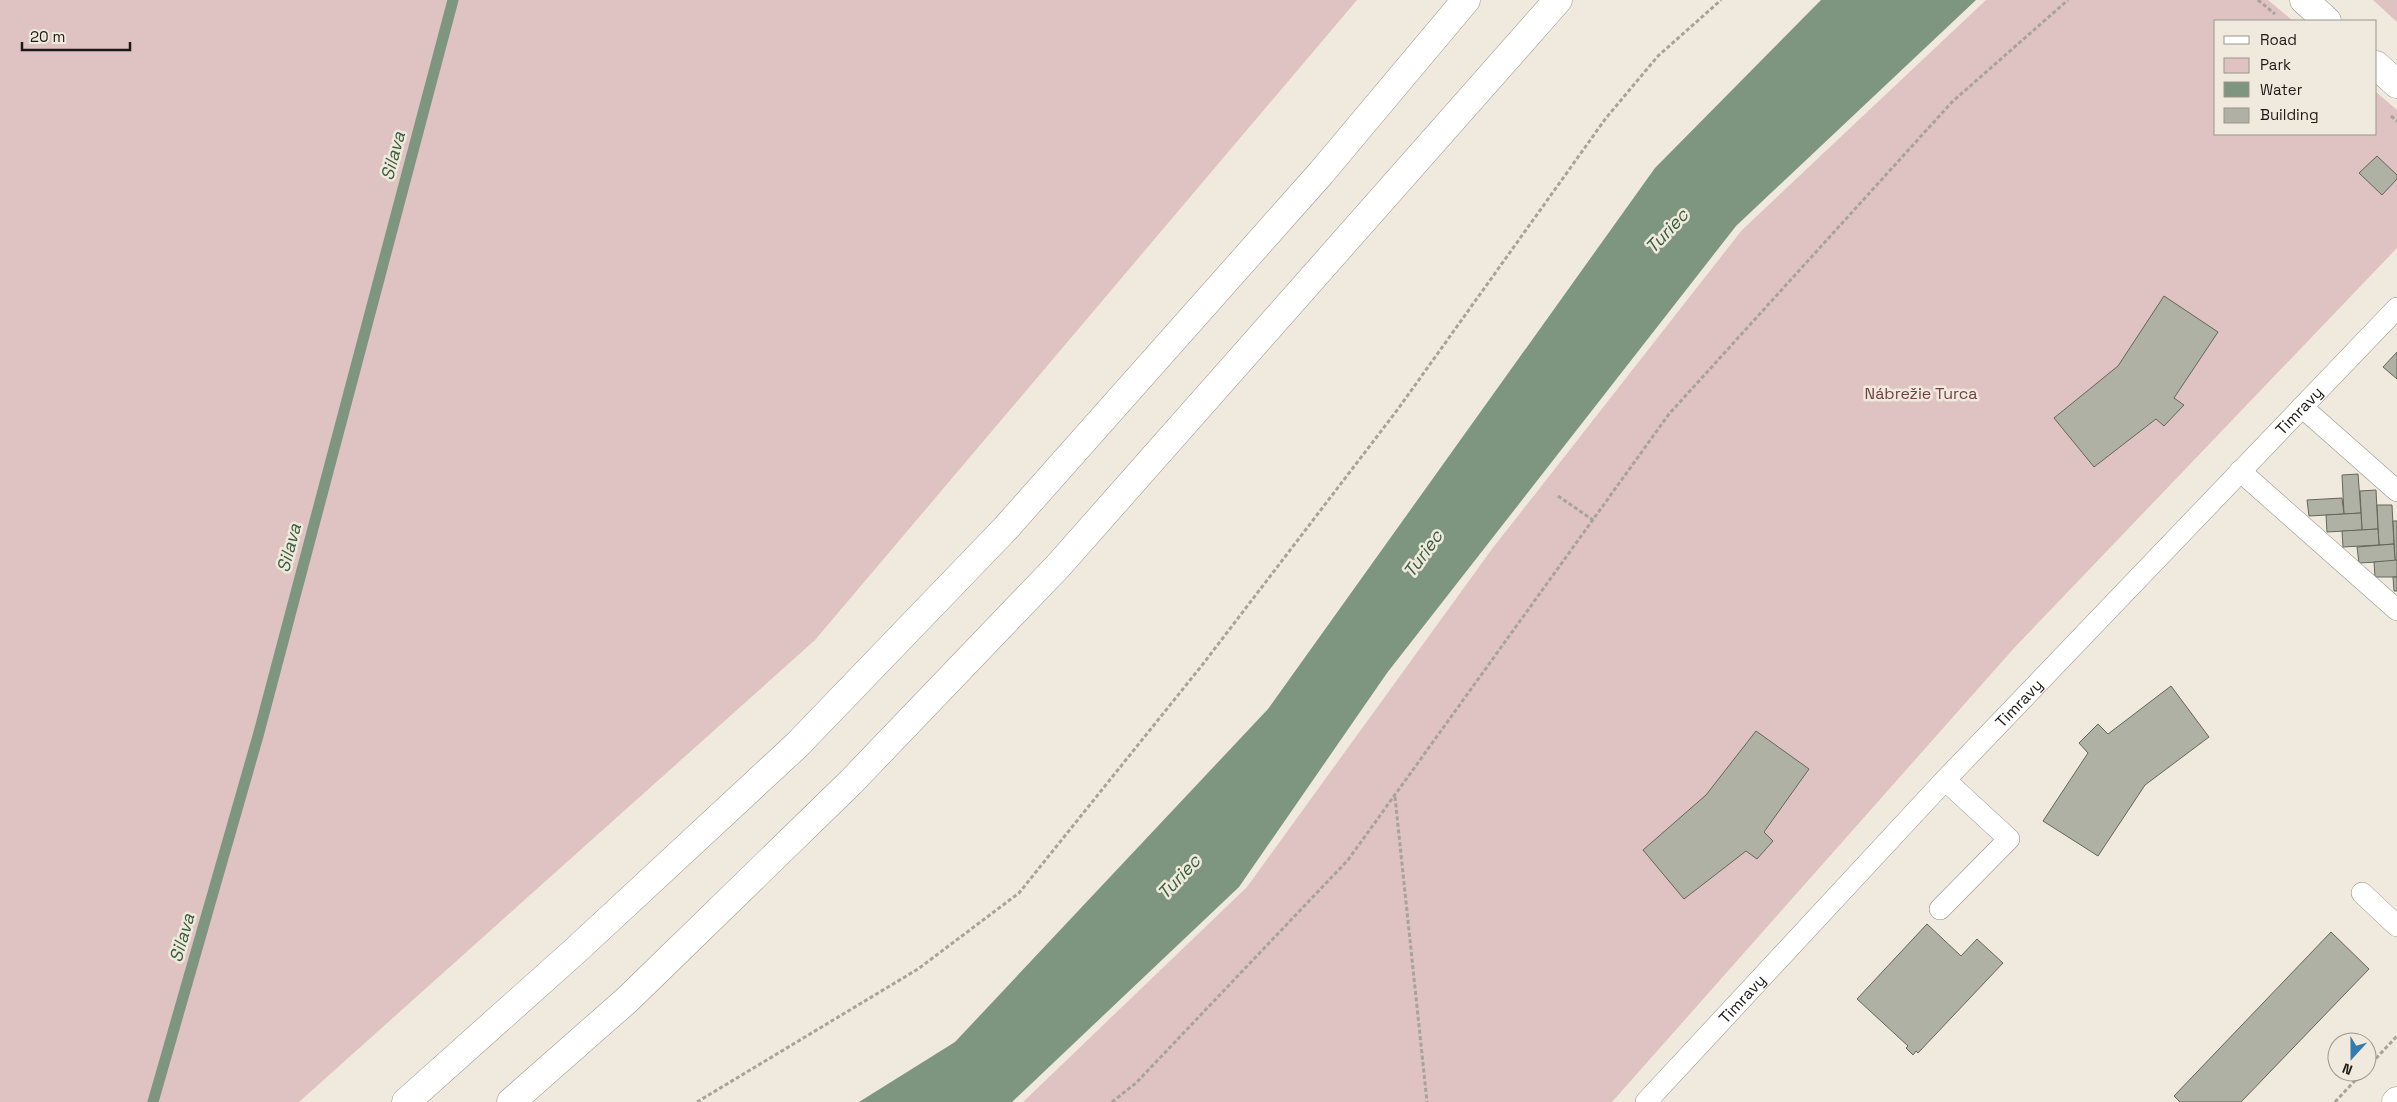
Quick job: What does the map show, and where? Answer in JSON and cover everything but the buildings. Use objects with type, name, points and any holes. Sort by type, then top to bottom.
[{"type":"main road","points":[[406,1102],[575,951],[796,745],[1005,529],[1321,173],[1466,0]]},
{"type":"main road","points":[[511,1102],[628,999],[844,789],[1059,565],[1558,0]]},
{"type":"main road","points":[[2304,0],[2326,20]]},
{"type":"main road","points":[[2377,66],[2397,84]]},
{"type":"lane","name":"Timravy","points":[[1646,1102],[1945,780],[2397,308]]},
{"type":"lane","points":[[2302,407],[2397,492]]},
{"type":"lane","points":[[2240,471],[2397,610]]},
{"type":"lane","points":[[1940,909],[2008,839],[1945,780]]},
{"type":"lane","points":[[2362,893],[2397,926]]},
{"type":"path","points":[[697,1102],[918,969],[1019,893],[1197,672],[1398,409],[1606,118],[1658,56],[1721,0]]},
{"type":"path","points":[[1112,1102],[1136,1083],[1348,860],[1669,414],[1952,102],[2068,0]]},
{"type":"path","points":[[2258,0],[2276,16]]},
{"type":"path","points":[[1558,496],[1593,520]]},
{"type":"path","points":[[1395,796],[1427,1102]]},
{"type":"path","points":[[2377,1057],[2397,1036]]},
{"type":"path","points":[[2335,1102],[2354,1082]]},
{"type":"green space","points":[[0,0],[1357,0],[815,640],[299,1102],[0,1102]]},
{"type":"green space","name":"Nábrežie Turca","points":[[1986,0],[2268,0],[2292,20],[2214,20],[2214,135],[2377,135],[2377,93],[2397,110],[2397,248],[2015,647],[1612,1102],[1023,1102],[1247,887],[1492,549],[1742,230]]},
{"type":"green space","points":[[2373,0],[2397,0],[2397,22]]},
{"type":"water","name":"Turiec","points":[[1821,0],[1976,0],[1736,226],[1387,673],[1239,887],[1012,1102],[859,1102],[955,1042],[1268,709],[1655,168]]},
{"type":"waterway","name":"Silava","points":[[153,1102],[258,736],[453,0]]}]
